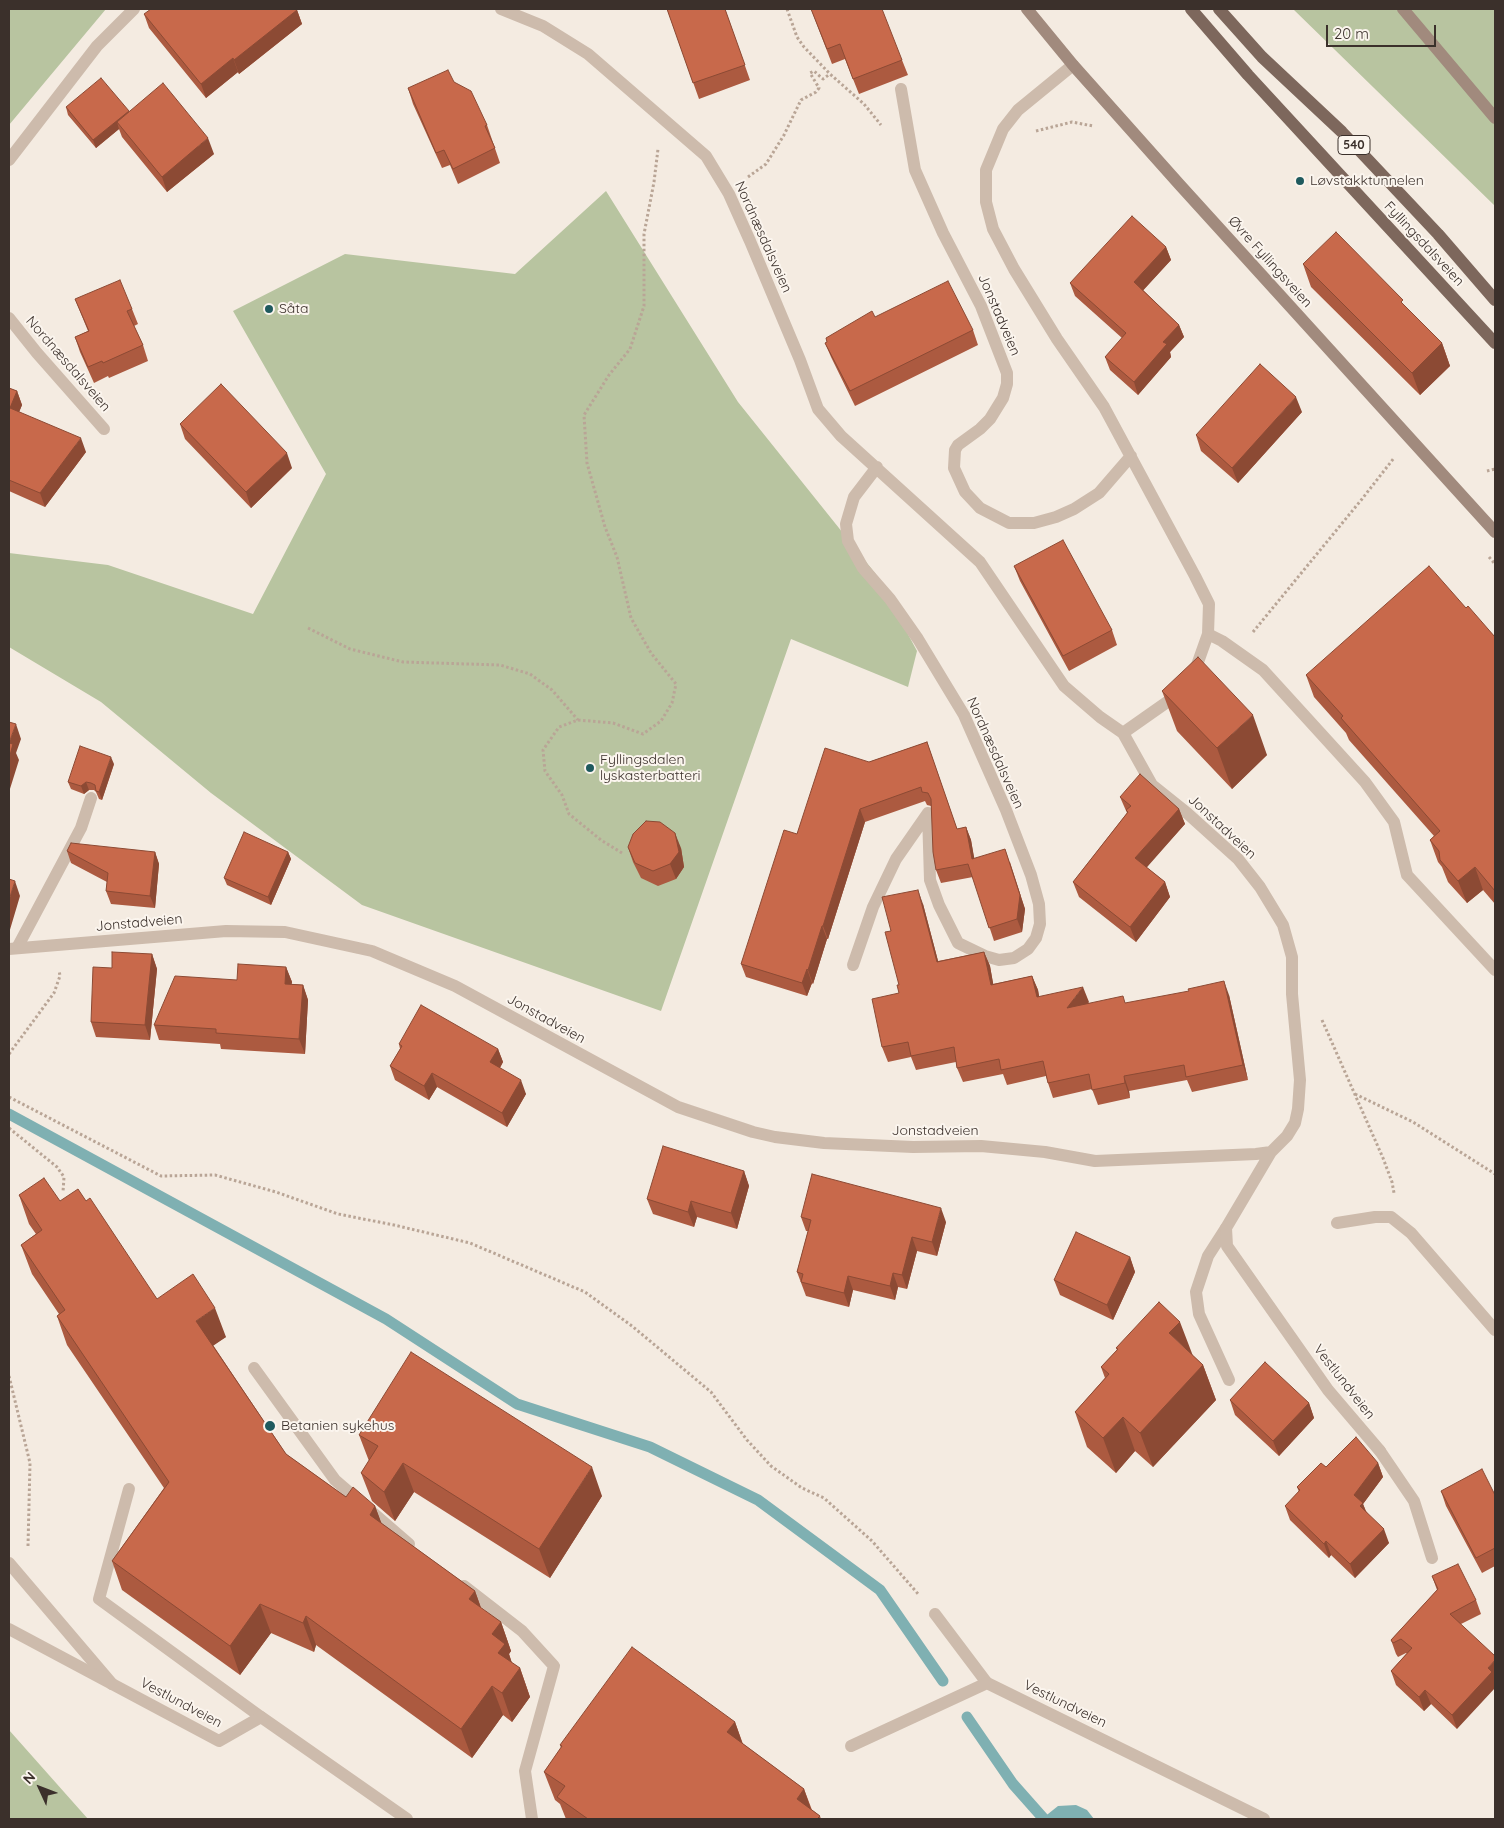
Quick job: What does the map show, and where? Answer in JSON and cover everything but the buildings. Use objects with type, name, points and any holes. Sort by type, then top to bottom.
[{"type":"main road","name":"Øvre Fyllingsveien","points":[[1027,9],[1073,65],[1495,532]]},
{"type":"main road","name":"Fyllingsdalsveien","points":[[1191,9],[1248,75],[1495,344]]},
{"type":"main road","name":"Fyllingsdalsveien","points":[[1219,9],[1262,57],[1342,132],[1438,234],[1495,300]]},
{"type":"main road","points":[[1403,9],[1495,118]]},
{"type":"street","points":[[9,160],[98,46],[134,9]]},
{"type":"street","name":"Nordnæsdalsveien","points":[[501,9],[543,26],[588,54],[706,156],[727,191],[750,241],[818,409],[841,436],[980,562],[1064,686],[1100,717],[1123,733]]},
{"type":"street","points":[[1073,65],[1018,110],[1003,129],[986,170],[986,202],[993,228],[1014,269],[1057,339],[1104,407],[1209,604],[1208,634],[1197,665],[1170,700],[1123,733]]},
{"type":"street","name":"Jonstadveien","points":[[901,89],[914,170],[943,233],[982,306],[1007,373],[1004,398],[990,419],[958,445],[955,450],[954,468],[965,492],[980,508],[1010,523],[1034,522],[1056,517],[1074,510],[1099,493],[1131,456]]},
{"type":"street","name":"Nordnæsdalsveien","points":[[9,318],[104,429]]},
{"type":"street","name":"Nordnæsdalsveien","points":[[852,965],[873,907],[896,859],[928,813],[930,880],[939,905],[958,943],[985,956],[999,960],[1014,958],[1028,949],[1036,938],[1040,924],[1039,904],[1030,875],[1006,810],[964,715],[918,638],[890,599],[863,568],[848,541],[846,524],[854,497],[877,467]]},
{"type":"street","points":[[1208,634],[1222,641],[1262,670],[1365,782],[1394,822],[1407,875],[1495,970]]},
{"type":"street","name":"Jonstadveien","points":[[13,949],[226,931],[285,932],[372,951],[455,986],[678,1107],[753,1132],[775,1137],[824,1143],[913,1148],[981,1146],[1045,1152],[1095,1161],[1271,1152],[1287,1136],[1295,1123],[1300,1080],[1292,994],[1292,957],[1284,925],[1260,887],[1238,859],[1188,813],[1152,785],[1123,733]]},
{"type":"street","name":"Jonstadveien","points":[[13,949],[80,828],[92,798]]},
{"type":"street","points":[[1229,1380],[1199,1314],[1196,1292],[1208,1256],[1271,1152]]},
{"type":"street","points":[[1337,1223],[1375,1217],[1391,1217],[1411,1233],[1495,1330]]},
{"type":"street","name":"Vestlundveien","points":[[1226,1228],[1227,1246],[1328,1390],[1380,1451],[1414,1501],[1432,1558]]},
{"type":"street","points":[[254,1368],[335,1480],[421,1553]]},
{"type":"street","points":[[129,1489],[99,1599],[261,1717],[407,1819]]},
{"type":"street","points":[[9,1563],[112,1684]]},
{"type":"street","points":[[452,1577],[522,1631],[554,1666],[525,1771],[532,1819]]},
{"type":"street","points":[[851,1746],[987,1683],[935,1614]]},
{"type":"street","name":"Vestlundveien","points":[[9,1628],[219,1741],[261,1717]]},
{"type":"street","name":"Vestlundveien","points":[[987,1683],[1264,1819]]},
{"type":"path","points":[[787,9],[797,37],[804,47],[830,74],[864,104],[890,138],[908,135]]},
{"type":"path","points":[[727,191],[766,164],[784,135],[801,100],[816,92],[819,88],[810,73],[814,71],[823,79],[830,74]]},
{"type":"path","points":[[998,141],[1012,150],[1038,130],[1072,122],[1096,127]]},
{"type":"path","points":[[622,852],[601,840],[569,814],[562,795],[545,771],[543,750],[559,727],[578,720],[613,723],[643,734],[662,721],[672,703],[676,684],[651,654],[632,618],[617,556],[605,527],[587,463],[584,415],[609,375],[630,349],[644,306],[644,234],[658,149],[670,126]]},
{"type":"path","points":[[1237,651],[1362,500],[1397,454]]},
{"type":"path","points":[[1487,471],[1495,469]]},
{"type":"path","points":[[308,628],[350,649],[403,662],[500,665],[530,674],[552,690],[578,720]]},
{"type":"path","points":[[9,1054],[54,993],[60,976],[58,944]]},
{"type":"path","points":[[1319,1012],[1392,1182],[1395,1204],[1394,1213],[1391,1217]]},
{"type":"path","points":[[1355,1094],[1414,1122],[1495,1174]]},
{"type":"path","points":[[9,1097],[161,1176],[215,1174],[276,1192],[338,1214],[394,1225],[470,1244],[585,1292],[632,1326],[711,1392],[746,1440],[771,1466],[802,1488],[824,1498],[872,1541],[935,1614]]},
{"type":"path","points":[[9,1128],[57,1167],[64,1177],[63,1192]]},
{"type":"path","points":[[9,1376],[30,1463],[26,1584]]},
{"type":"green space","points":[[9,9],[106,9],[9,125]]},
{"type":"green space","points":[[1293,9],[1495,9],[1495,206]]},
{"type":"green space","points":[[606,191],[738,402],[875,573],[917,651],[908,687],[791,639],[661,1011],[362,905],[211,793],[101,702],[9,647],[9,553],[108,565],[253,614],[326,474],[233,311],[345,254],[515,274]]},
{"type":"green space","points":[[9,1730],[88,1819],[9,1819]]},
{"type":"water","points":[[1076,1805],[1087,1810],[1094,1819],[1043,1818],[1058,1806]]},
{"type":"waterway","points":[[9,1114],[386,1319],[517,1404],[650,1447],[758,1500],[880,1590],[943,1681]]},
{"type":"waterway","points":[[967,1717],[1013,1784],[1044,1819]]},
{"type":"place","name":"Løvstakktunnelen","points":[[1300,181]]},
{"type":"place","name":"Såta","points":[[269,309]]},
{"type":"place","name":"Fyllingsdalen lyskasterbatteri","points":[[590,768]]},
{"type":"place","name":"Betanien sykehus","points":[[270,1426]]}]
